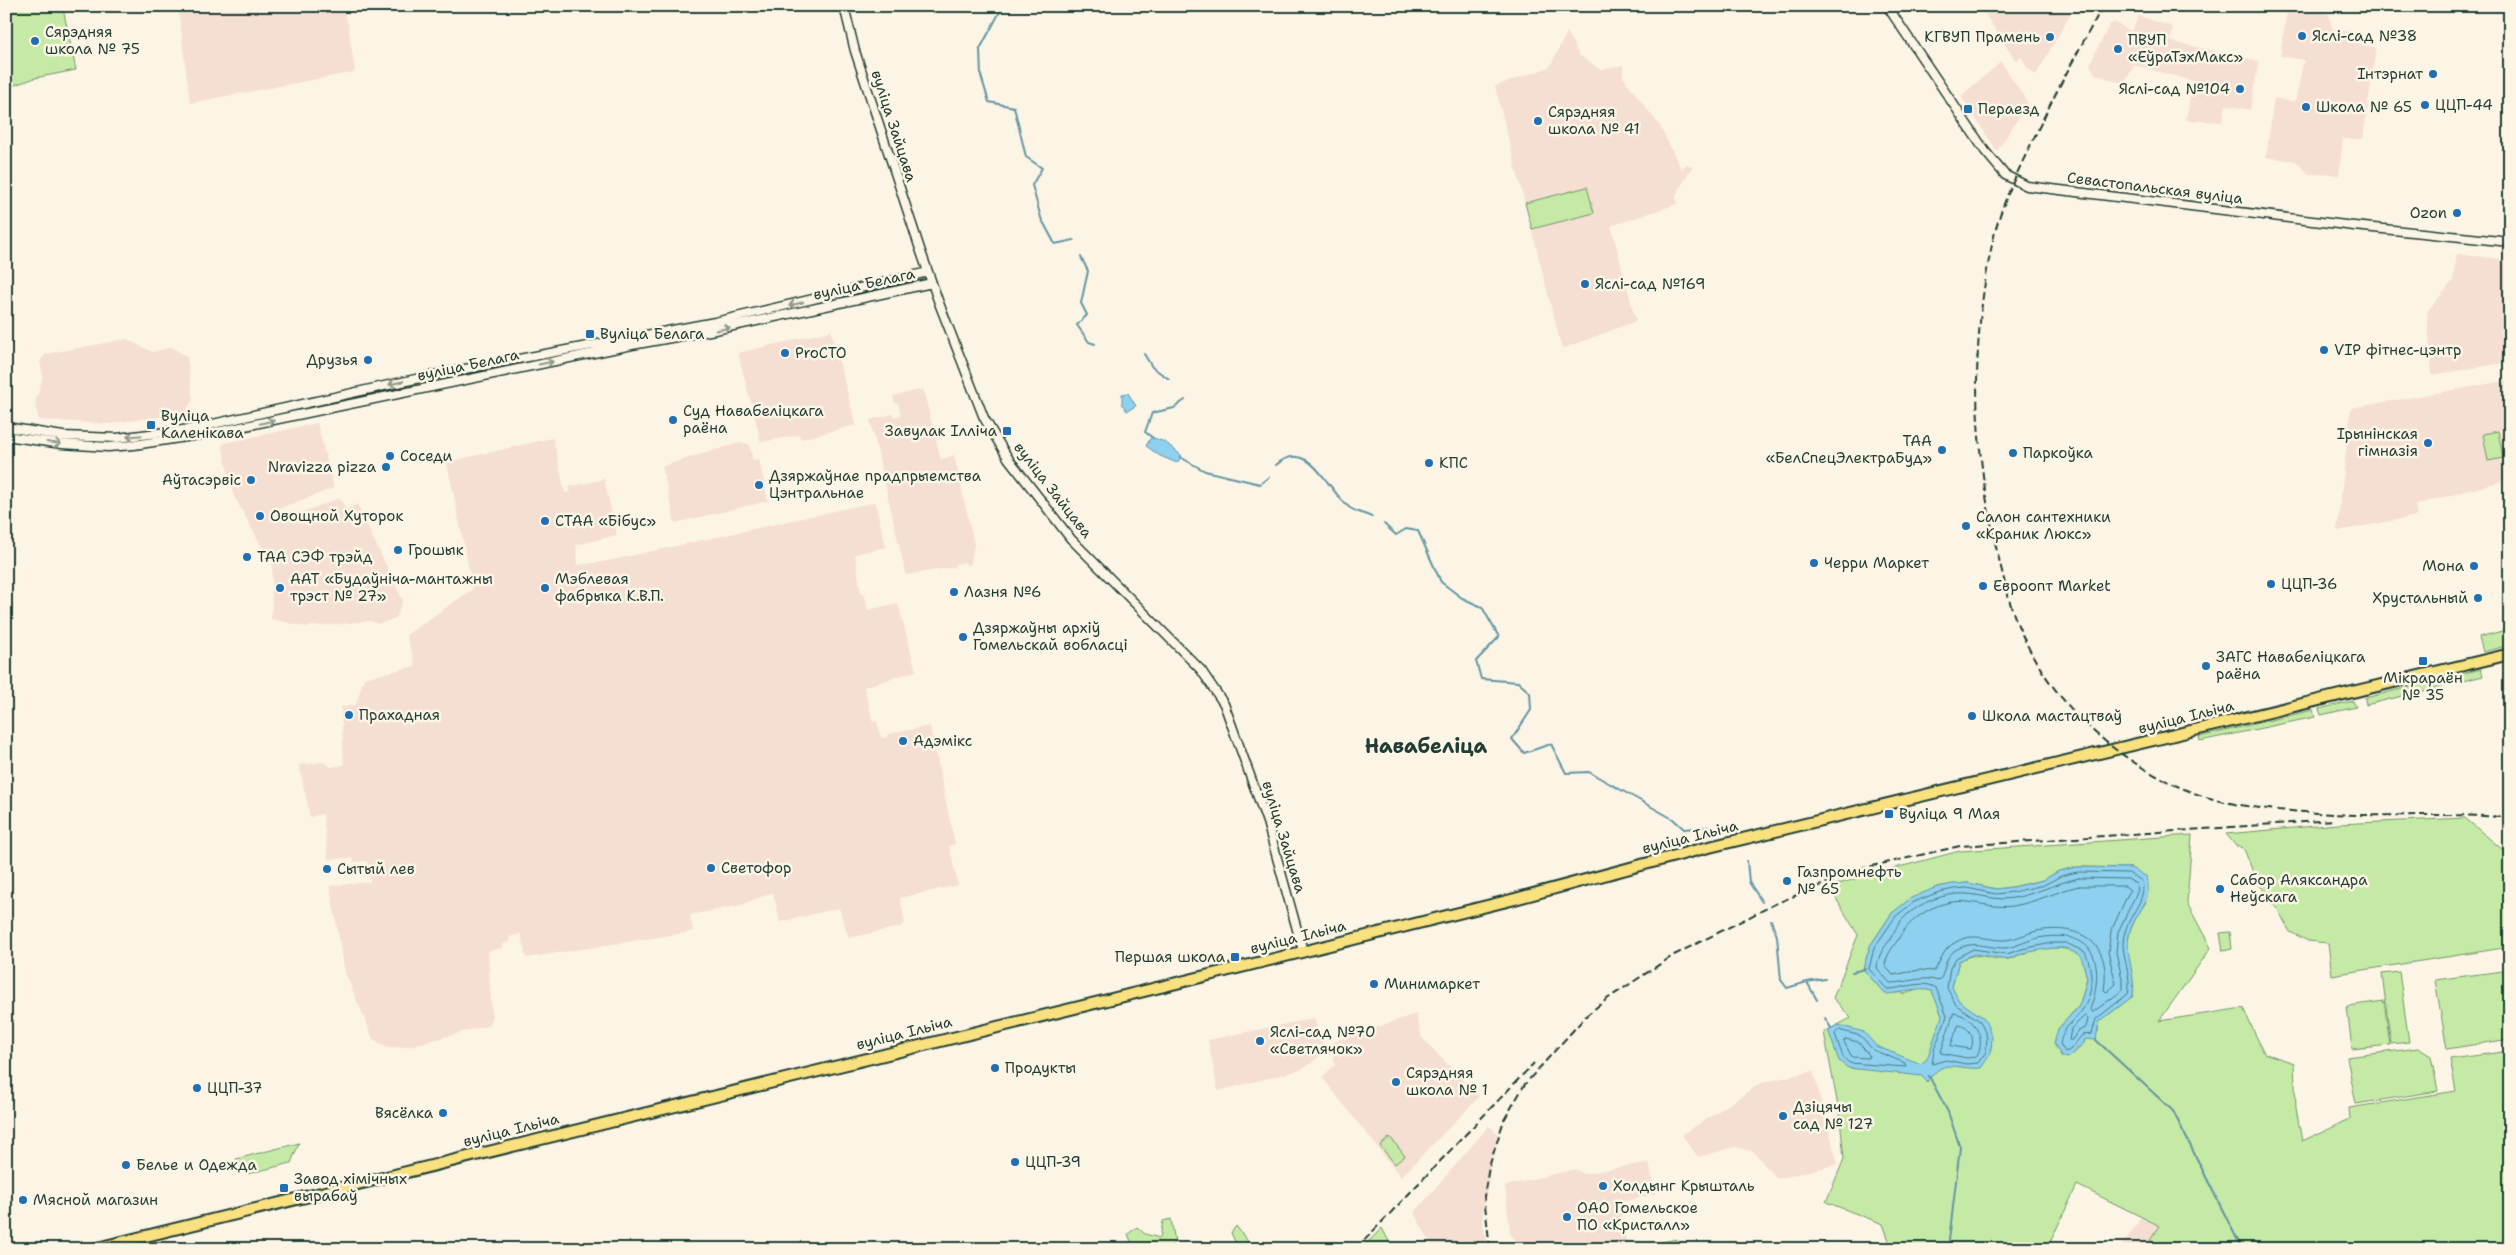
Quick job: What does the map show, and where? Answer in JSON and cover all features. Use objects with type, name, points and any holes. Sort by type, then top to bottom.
[{"type":"main road","name":"вуліца Ільіча","points":[[93,1249],[1511,900],[1710,847],[2510,654]]},
{"type":"street","name":"вуліца Зайцава","points":[[844,6],[855,51],[928,272],[984,418],[1008,458],[1071,539],[1202,670],[1224,704],[1267,822],[1304,951]]},
{"type":"street","name":"Севастопальская вуліца","points":[[1887,6],[1985,151],[2005,175],[2013,181],[2027,186],[2510,242]]},
{"type":"street","name":"вуліца Белага","points":[[6,427],[63,436],[117,438],[190,429],[448,372],[715,322],[928,272]]},
{"type":"street","name":"вуліца Белага","points":[[6,436],[62,444],[108,447],[212,433],[613,349],[751,323],[932,283]]},
{"type":"shaded area","points":[[178,6],[342,6],[348,24],[355,72],[190,103]]},
{"type":"shaded area","points":[[1980,6],[2075,6],[2036,75],[2027,68],[2022,57],[2015,60]]},
{"type":"shaded area","points":[[2288,6],[2329,14],[2332,28],[2359,34],[2360,44],[2376,48],[2363,139],[2343,139],[2339,175],[2309,174],[2296,161],[2266,157],[2274,98],[2295,102],[2304,60],[2280,56]]},
{"type":"shaded area","points":[[2139,16],[2173,27],[2170,41],[2259,61],[2250,110],[2226,105],[2222,122],[2186,120],[2193,81],[2134,65],[2124,84],[2095,74],[2090,64],[2109,25],[2114,22],[2131,31]]},
{"type":"shaded area","points":[[1567,32],[1579,55],[1601,70],[1623,65],[1623,77],[1660,126],[1681,169],[1687,164],[1692,167],[1676,195],[1677,204],[1611,226],[1636,321],[1562,349],[1495,86],[1550,67]]},
{"type":"shaded area","points":[[2001,62],[2028,103],[1997,151],[1961,96]]},
{"type":"shaded area","points":[[2457,254],[2510,260],[2510,362],[2432,375],[2427,312],[2453,281]]},
{"type":"shaded area","points":[[831,331],[856,425],[801,439],[799,435],[761,442],[738,353]]},
{"type":"shaded area","points":[[127,339],[152,352],[172,347],[187,357],[193,400],[184,413],[109,424],[39,420],[35,404],[43,376],[40,361],[46,354]]},
{"type":"shaded area","name":"Ірынінская гімназія","points":[[2510,380],[2510,479],[2415,505],[2417,516],[2337,531],[2351,408]]},
{"type":"shaded area","points":[[923,389],[941,459],[954,455],[974,544],[971,564],[966,566],[965,562],[955,564],[955,567],[906,575],[870,420],[893,414],[894,417],[901,415],[898,403],[895,403],[893,396]]},
{"type":"shaded area","points":[[317,423],[334,488],[275,510],[278,521],[340,498],[346,510],[357,504],[403,601],[396,618],[379,624],[370,621],[307,627],[271,619],[273,552],[263,549],[233,494],[222,445]]},
{"type":"shaded area","points":[[553,438],[565,493],[570,492],[569,487],[604,479],[617,535],[576,545],[578,565],[608,561],[875,502],[886,547],[855,554],[861,594],[864,593],[868,610],[898,603],[916,671],[864,687],[873,722],[877,721],[881,738],[888,737],[888,734],[930,726],[955,844],[949,846],[958,885],[900,898],[905,923],[900,927],[849,938],[839,908],[780,922],[773,892],[741,905],[690,915],[693,930],[690,932],[526,958],[521,934],[509,937],[510,942],[503,944],[503,948],[488,951],[492,1017],[490,1025],[410,1046],[388,1048],[373,1039],[345,972],[330,886],[370,882],[367,861],[354,862],[353,858],[328,859],[323,814],[310,817],[299,765],[323,762],[331,767],[344,765],[341,707],[356,705],[364,678],[416,666],[406,635],[473,589],[447,462]]},
{"type":"shaded area","points":[[739,443],[749,444],[753,460],[759,459],[768,501],[675,523],[662,466]]},
{"type":"shaded area","points":[[1416,1014],[1422,1038],[1479,1097],[1401,1177],[1322,1077],[1335,1065],[1330,1043]]},
{"type":"shaded area","points":[[1314,1018],[1326,1052],[1301,1070],[1218,1091],[1208,1040]]},
{"type":"shaded area","points":[[1813,1071],[1838,1164],[1777,1179],[1754,1152],[1735,1147],[1698,1157],[1682,1135],[1761,1083]]},
{"type":"shaded area","points":[[1489,1126],[1499,1135],[1492,1157],[1482,1219],[1487,1249],[1434,1249],[1414,1213]]},
{"type":"shaded area","points":[[1649,1162],[1655,1194],[1618,1203],[1628,1249],[1522,1249],[1510,1233],[1505,1186],[1575,1169],[1584,1174]]},
{"type":"shaded area","points":[[2142,1216],[2160,1226],[2150,1240],[2162,1249],[2120,1249]]},
{"type":"green space","name":"Сярэдняя школа № 75","points":[[58,6],[64,13],[76,70],[35,78],[6,88],[6,10]]},
{"type":"green space","points":[[1587,187],[1594,213],[1532,229],[1525,203]]},
{"type":"green space","points":[[905,282],[906,285],[669,336],[668,334]]},
{"type":"green space","points":[[615,342],[630,344],[235,427],[235,424],[429,380]]},
{"type":"green space","points":[[2498,431],[2503,458],[2488,461],[2483,434]]},
{"type":"green space","points":[[2510,629],[2510,645],[2483,652],[2479,637]]},
{"type":"green space","points":[[2481,669],[2483,676],[2366,705],[2365,698]]},
{"type":"green space","points":[[2353,701],[2356,707],[2321,715],[2319,709]]},
{"type":"green space","points":[[2313,710],[2315,717],[2200,741],[2199,737]]},
{"type":"green space","points":[[2465,818],[2510,856],[2510,947],[2332,975],[2328,943],[2308,941],[2290,932],[2277,908],[2256,880],[2244,849],[2236,846],[2226,834],[2338,824]]},
{"type":"green space","points":[[2192,835],[2187,903],[2211,948],[2159,1021],[2243,1008],[2264,1053],[2294,1063],[2296,1108],[2302,1141],[2350,1119],[2349,1108],[2456,1091],[2450,1059],[2510,1051],[2510,1249],[2162,1249],[2150,1240],[2160,1226],[2077,1185],[2047,1249],[1892,1249],[1883,1224],[1826,1202],[1844,1159],[1840,1117],[1824,1032],[1851,1018],[1833,998],[1858,935],[1829,887],[1960,851]],"holes":[[[2077,867],[2131,868],[2146,902],[2133,924],[2127,943],[2133,996],[2099,1022],[2098,1032],[2085,1039],[2084,1043],[2073,1055],[2058,1029],[2079,1006],[2087,978],[2082,956],[2075,952],[2060,948],[2045,948],[2008,959],[1973,956],[1959,961],[1952,987],[1932,991],[1923,988],[1904,994],[1868,974],[1863,969],[1870,946],[1892,913],[1937,887],[1967,883],[1996,889],[2043,880],[2059,871]]]},
{"type":"green space","points":[[2230,932],[2232,949],[2223,951],[2220,933]]},
{"type":"green space","points":[[2510,970],[2510,1039],[2447,1049],[2435,980]]},
{"type":"green space","points":[[2399,972],[2409,1042],[2391,1044],[2382,974]]},
{"type":"green space","points":[[2384,1001],[2390,1045],[2352,1049],[2347,1006]]},
{"type":"green space","points":[[2418,1048],[2431,1056],[2438,1091],[2356,1104],[2347,1057]]},
{"type":"green space","points":[[1390,1137],[1405,1156],[1395,1164],[1380,1146]]},
{"type":"green space","points":[[299,1143],[291,1163],[247,1174],[236,1159]]},
{"type":"green space","points":[[1171,1219],[1175,1242],[1168,1249],[1134,1249],[1128,1234],[1137,1227],[1145,1234],[1160,1238],[1163,1221]]},
{"type":"green space","points":[[1236,1226],[1250,1244],[1251,1249],[1233,1249],[1237,1246],[1231,1233]]},
{"type":"green space","points":[[1382,1228],[1393,1249],[1361,1249]]},
{"type":"green space","points":[[1677,1239],[1678,1249],[1657,1249],[1656,1243]]},
{"type":"water","points":[[1128,393],[1136,406],[1127,411],[1122,404],[1122,394]]},
{"type":"water","points":[[1151,437],[1165,442],[1182,456],[1177,463],[1160,456],[1146,446]]},
{"type":"water","points":[[2077,867],[2131,868],[2147,877],[2148,886],[2146,901],[2129,935],[2128,950],[2134,988],[2133,996],[2099,1022],[2096,1040],[2085,1039],[2084,1043],[2067,1058],[2062,1057],[2054,1044],[2058,1029],[2079,1006],[2083,994],[2087,978],[2081,956],[2065,948],[2023,953],[2008,959],[1974,954],[1959,961],[1952,987],[1959,1001],[1984,1018],[1992,1037],[1991,1053],[1981,1068],[1945,1067],[1933,1074],[1927,1082],[1922,1076],[1848,1068],[1839,1061],[1828,1030],[1838,1025],[1864,1032],[1876,1046],[1921,1064],[1927,1059],[1942,1016],[1932,991],[1922,990],[1885,994],[1863,969],[1870,946],[1892,913],[1911,898],[1937,887],[1968,883],[1996,889],[2012,887],[2043,880],[2059,871]]},
{"type":"waterway","points":[[1003,6],[980,49],[981,76],[989,102],[1014,107],[1026,157],[1042,168],[1032,185],[1041,218],[1055,244],[1074,240]]},
{"type":"waterway","points":[[1081,257],[1088,271],[1081,303],[1087,315],[1077,325],[1089,342],[1095,344]]},
{"type":"waterway","points":[[1144,354],[1152,367],[1169,379]]},
{"type":"waterway","points":[[1153,438],[1145,432],[1152,413],[1174,408],[1185,400]]},
{"type":"waterway","points":[[1180,457],[1205,471],[1260,484],[1269,477]]},
{"type":"waterway","points":[[1276,465],[1288,458],[1299,457],[1308,461],[1350,508],[1372,517]]},
{"type":"waterway","points":[[1384,524],[1396,535],[1406,529],[1418,531],[1441,582],[1462,598],[1482,607],[1499,637],[1476,661],[1481,679],[1518,682],[1530,693],[1531,710],[1512,739],[1524,753],[1551,744],[1566,773],[1589,772],[1673,819],[1684,829],[1711,827]]},
{"type":"waterway","points":[[1747,861],[1749,882],[1762,902]]},
{"type":"waterway","points":[[1771,920],[1777,936],[1781,980],[1787,988],[1807,982],[1817,1000]]},
{"type":"waterway","points":[[1852,972],[1865,969]]},
{"type":"waterway","points":[[1807,982],[1825,979]]},
{"type":"waterway","points":[[1825,1018],[1831,1028]]},
{"type":"waterway","points":[[2096,1040],[2173,1111],[2242,1249]]},
{"type":"waterway","points":[[1929,1076],[1948,1112],[1960,1147],[1948,1249]]},
{"type":"railway","points":[[2103,6],[2075,56],[2021,164],[1998,220],[1981,314],[1977,396],[1983,478],[1999,559],[2016,622],[2020,630],[2050,683],[2091,729],[2139,766],[2166,781],[2194,793],[2235,804],[2278,810],[2352,815],[2454,815],[2510,818]]},
{"type":"railway","points":[[1490,1249],[1484,1196],[1489,1167],[1504,1120],[1525,1084],[1587,1015],[1607,999],[1674,955],[1777,903],[1864,868],[1960,846],[2333,820]]},
{"type":"railway","points":[[1356,1249],[1534,1063]]},
{"type":"place","name":"Яслі-сад №38","points":[[2302,36]]},
{"type":"place","name":"КГВУП Прамень","points":[[2050,37]]},
{"type":"place","name":"Сярэдняя школа № 75","points":[[35,41]]},
{"type":"place","name":"ПВУП «ЕўраТэхМакс»","points":[[2118,49]]},
{"type":"place","name":"Інтэрнат","points":[[2433,74]]},
{"type":"place","name":"Яслі-сад №104","points":[[2240,89]]},
{"type":"place","name":"ЦЦП-44","points":[[2425,105]]},
{"type":"place","name":"Школа № 65","points":[[2306,107]]},
{"type":"place","name":"Пераезд","points":[[1968,109]]},
{"type":"place","name":"Сярэдняя школа № 41","points":[[1538,121]]},
{"type":"place","name":"Ozon","points":[[2457,213]]},
{"type":"place","name":"Яслі-сад №169","points":[[1585,284]]},
{"type":"place","name":"Вуліца Белага","points":[[590,334]]},
{"type":"place","name":"VIP фітнес-цэнтр","points":[[2324,350]]},
{"type":"place","name":"ProСТО","points":[[785,353]]},
{"type":"place","name":"Друзья","points":[[368,360]]},
{"type":"place","name":"Суд Навабеліцкага раёна","points":[[673,420]]},
{"type":"place","name":"Вуліца Каленікава","points":[[151,425]]},
{"type":"place","name":"Завулак Ілліча","points":[[1007,431]]},
{"type":"place","name":"Ірынінская гімназія","points":[[2428,443]]},
{"type":"place","name":"ТАА «БелСпецЭлектраБуд»","points":[[1942,450]]},
{"type":"place","name":"Паркоўка","points":[[2013,453]]},
{"type":"place","name":"Соседи","points":[[390,456]]},
{"type":"place","name":"КПС","points":[[1429,463]]},
{"type":"place","name":"Nravizza pizza","points":[[386,467]]},
{"type":"place","name":"Аўтасэрвіс","points":[[251,480]]},
{"type":"place","name":"Дзяржаўнае прадпрыемства Цэнтральнае","points":[[759,485]]},
{"type":"place","name":"Овощной Хуторок","points":[[260,516]]},
{"type":"place","name":"СТАА «Бібус»","points":[[545,521]]},
{"type":"place","name":"Салон сантехники «Краник Люкс»","points":[[1966,526]]},
{"type":"place","name":"Грошык","points":[[398,550]]},
{"type":"place","name":"ТАА СЭФ трэйд","points":[[247,557]]},
{"type":"place","name":"Черри Маркет","points":[[1814,563]]},
{"type":"place","name":"Мона","points":[[2474,566]]},
{"type":"place","name":"ЦЦП-36","points":[[2271,584]]},
{"type":"place","name":"Евроопт Market","points":[[1983,586]]},
{"type":"place","name":"ААТ «Будаўніча-мантажны трэст № 27»","points":[[280,588]]},
{"type":"place","name":"Мэблевая фабрыка К.В.П.","points":[[545,588]]},
{"type":"place","name":"Лазня №6","points":[[954,592]]},
{"type":"place","name":"Хрустальный","points":[[2478,598]]},
{"type":"place","name":"Дзяржаўны архіў Гомельскай вобласці","points":[[963,637]]},
{"type":"place","name":"Мікрараён № 35","points":[[2423,661]]},
{"type":"place","name":"ЗАГС Навабеліцкага раёна","points":[[2206,666]]},
{"type":"place","name":"Прахадная","points":[[349,715]]},
{"type":"place","name":"Школа мастацтваў","points":[[1972,716]]},
{"type":"place","name":"Адэмікс","points":[[903,741]]},
{"type":"place","name":"Вуліца 9 Мая","points":[[1889,814]]},
{"type":"place","name":"Светофор","points":[[711,868]]},
{"type":"place","name":"Сытый лев","points":[[327,869]]},
{"type":"place","name":"Газпромнефть № 65","points":[[1787,881]]},
{"type":"place","name":"Сабор Аляксандра Неўскага","points":[[2220,889]]},
{"type":"place","name":"Першая школа","points":[[1235,957]]},
{"type":"place","name":"Минимаркет","points":[[1374,984]]},
{"type":"place","name":"Яслі-сад №70 «Светлячок»","points":[[1260,1041]]},
{"type":"place","name":"Продукты","points":[[995,1068]]},
{"type":"place","name":"Сярэдняя школа № 1","points":[[1396,1082]]},
{"type":"place","name":"ЦЦП-37","points":[[197,1088]]},
{"type":"place","name":"Вясёлка","points":[[443,1113]]},
{"type":"place","name":"Дзіцячы сад № 127","points":[[1783,1116]]},
{"type":"place","name":"ЦЦП-39","points":[[1015,1162]]},
{"type":"place","name":"Белье и Одежда","points":[[126,1165]]},
{"type":"place","name":"Холдынг Крышталь","points":[[1603,1186]]},
{"type":"place","name":"Завод хімічных вырабаў","points":[[284,1188]]},
{"type":"place","name":"Мясной магазин","points":[[23,1200]]},
{"type":"place","name":"ОАО Гомельское ПО «Кристалл»","points":[[1567,1217]]},
{"type":"district","name":"Навабеліца","points":[[1426,746]]}]
